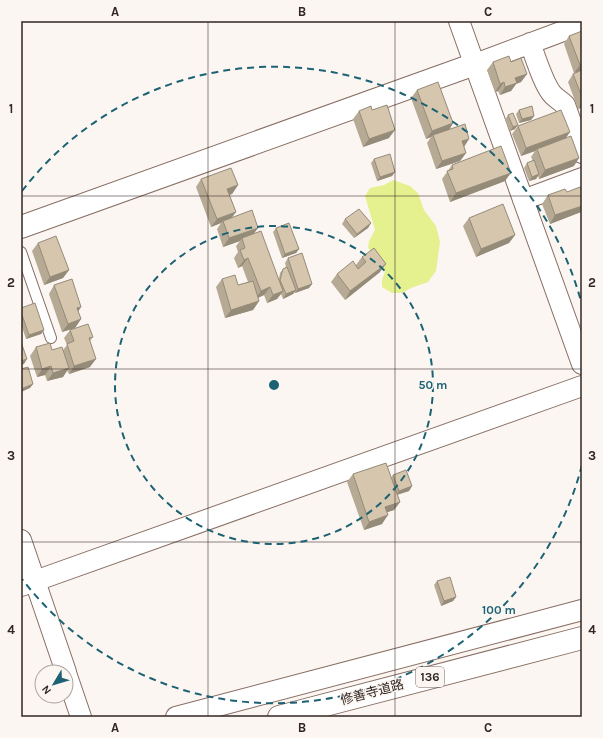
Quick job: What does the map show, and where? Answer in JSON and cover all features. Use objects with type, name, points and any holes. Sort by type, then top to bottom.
[{"type":"main road","points":[[21,227],[475,64]]},
{"type":"main road","name":"修善寺道路","points":[[279,717],[582,638]]},
{"type":"street","points":[[459,21],[582,364]]},
{"type":"street","points":[[475,64],[582,24]]},
{"type":"street","points":[[530,43],[547,87],[553,95],[565,105],[582,153]]},
{"type":"street","points":[[523,200],[582,178]]},
{"type":"street","points":[[28,583],[582,386]]},
{"type":"street","points":[[21,540],[28,583],[63,664]]},
{"type":"street","points":[[176,717],[582,610]]},
{"type":"street","points":[[74,696],[81,717]]},
{"type":"lane","points":[[21,252],[51,338]]},
{"type":"green space","points":[[393,180],[410,186],[418,193],[424,210],[436,226],[440,242],[436,271],[428,282],[402,293],[392,293],[382,287],[382,280],[385,271],[376,256],[368,248],[369,241],[375,230],[365,196],[370,188],[384,185]]},
{"type":"building","points":[[582,31],[582,64],[580,65],[569,36]]},
{"type":"building","points":[[509,56],[511,62],[521,58],[527,74],[515,78],[517,83],[505,87],[504,82],[500,84],[493,62]]},
{"type":"building","points":[[582,70],[582,97],[573,74]]},
{"type":"building","points":[[438,82],[453,123],[432,131],[417,90]]},
{"type":"building","points":[[387,105],[395,130],[369,139],[359,111],[371,106],[372,110]]},
{"type":"building","points":[[532,106],[534,116],[522,119],[519,110]]},
{"type":"building","points":[[561,110],[570,132],[526,148],[518,126]]},
{"type":"building","points":[[513,113],[518,125],[513,127],[508,115]]},
{"type":"building","points":[[465,124],[469,139],[462,141],[466,153],[442,161],[433,135]]},
{"type":"building","points":[[571,136],[579,158],[545,170],[537,149]]},
{"type":"building","points":[[501,146],[511,173],[456,193],[447,171],[453,169],[452,165]]},
{"type":"building","points":[[390,154],[395,172],[380,177],[374,159]]},
{"type":"building","points":[[534,160],[539,174],[532,177],[527,163]]},
{"type":"building","points":[[231,168],[238,185],[227,189],[236,212],[217,219],[201,179]]},
{"type":"building","points":[[580,187],[582,191],[582,206],[555,215],[548,195],[565,189],[567,192]]},
{"type":"building","points":[[503,204],[515,235],[481,249],[469,218]]},
{"type":"building","points":[[359,209],[371,223],[357,234],[345,219]]},
{"type":"building","points":[[252,210],[258,228],[229,238],[223,221]]},
{"type":"building","points":[[289,223],[299,249],[285,254],[276,228]]},
{"type":"building","points":[[261,231],[283,291],[273,295],[270,287],[261,291],[248,258],[244,260],[240,250],[245,248],[242,238]]},
{"type":"building","points":[[56,236],[69,270],[50,277],[38,243]]},
{"type":"building","points":[[374,248],[386,264],[350,291],[337,274],[353,261],[358,269],[366,262],[362,257]]},
{"type":"building","points":[[302,253],[312,284],[298,289],[288,258]]},
{"type":"building","points":[[287,267],[296,290],[286,294],[280,280],[283,269]]},
{"type":"building","points":[[235,275],[238,285],[253,281],[259,301],[231,310],[222,279]]},
{"type":"building","points":[[72,279],[81,307],[77,308],[81,319],[68,324],[54,285]]},
{"type":"building","points":[[35,303],[44,330],[29,335],[21,308]]},
{"type":"building","points":[[88,324],[93,337],[89,338],[96,359],[74,366],[67,344],[74,341],[70,330]]},
{"type":"building","points":[[21,342],[27,359],[21,361]]},
{"type":"building","points":[[50,343],[52,350],[62,347],[69,368],[53,373],[51,366],[42,369],[36,347]]},
{"type":"building","points":[[28,367],[33,384],[21,389],[21,369]]},
{"type":"building","points":[[386,463],[400,502],[385,507],[388,515],[369,522],[353,474]]},
{"type":"building","points":[[406,470],[412,486],[399,491],[393,475]]},
{"type":"building","points":[[450,577],[456,597],[444,601],[437,581]]}]
